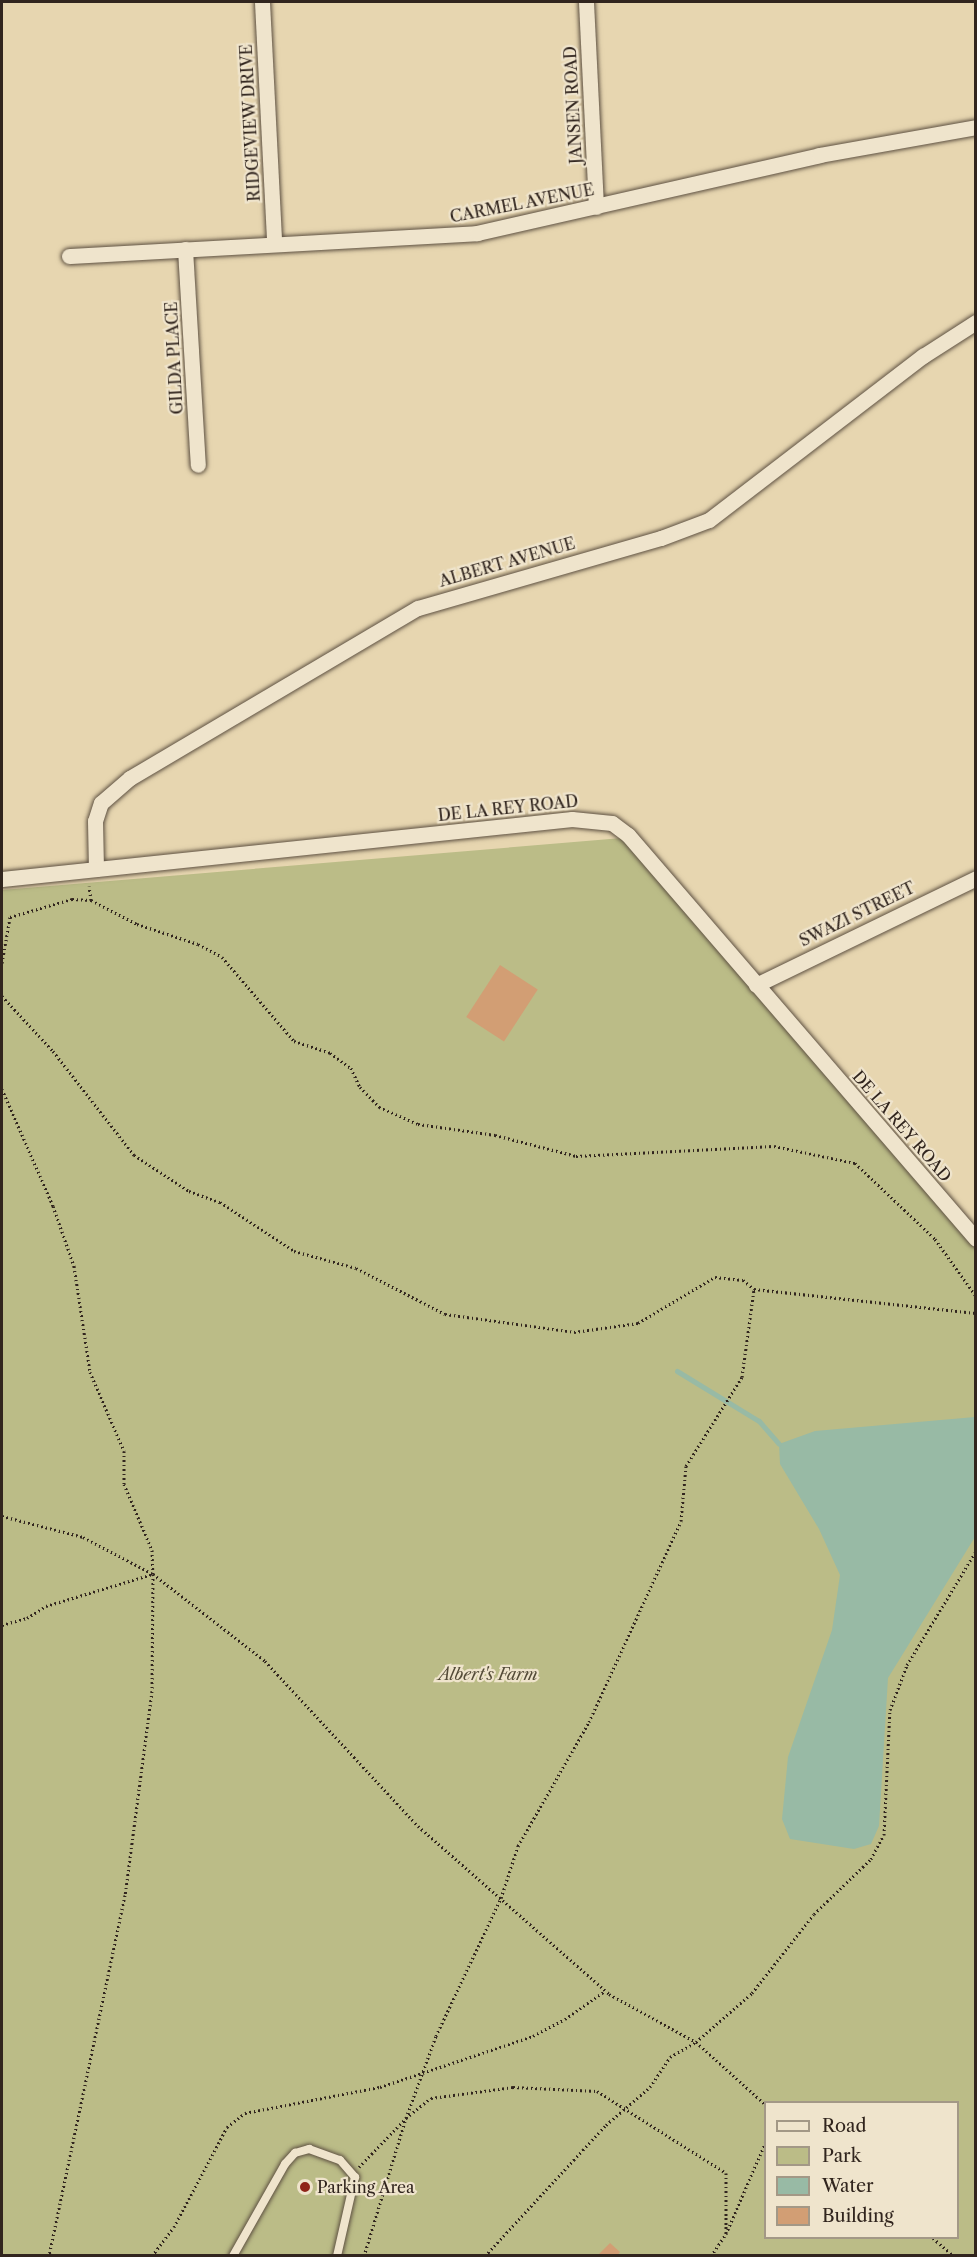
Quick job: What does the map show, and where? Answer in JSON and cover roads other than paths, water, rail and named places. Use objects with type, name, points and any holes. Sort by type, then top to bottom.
[{"type":"street","name":"RIDGEVIEW DRIVE","points":[[262,2],[274,242]]},
{"type":"street","name":"JANSEN ROAD","points":[[586,2],[596,207]]},
{"type":"street","name":"CARMEL AVENUE","points":[[69,256],[274,242],[455,235],[596,207],[829,152],[975,127]]},
{"type":"street","name":"GILDA PLACE","points":[[185,249],[198,465]]},
{"type":"street","name":"ALBERT AVENUE","points":[[96,869],[95,821],[101,803],[130,778],[418,608],[661,538],[709,520],[922,356],[975,322]]},
{"type":"street","name":"DE LA REY ROAD","points":[[2,879],[572,819],[600,819],[628,836],[975,1239]]},
{"type":"street","name":"SWAZI STREET","points":[[756,984],[975,878]]},
{"type":"lane","points":[[233,2256],[285,2164],[295,2153],[317,2151],[340,2160],[353,2173],[356,2184],[337,2256]]},
{"type":"water","points":[[975,1417],[975,1537],[888,1678],[879,1826],[871,1844],[854,1849],[790,1839],[782,1819],[788,1757],[832,1630],[840,1575],[819,1529],[780,1464],[779,1444],[815,1431]]},
{"type":"waterway","points":[[677,1371],[759,1421],[779,1444]]},
{"type":"place","name":"Parking Area","points":[[305,2187]]},
{"type":"park label","name":"Albert's Farm","points":[[488,1674]]}]
